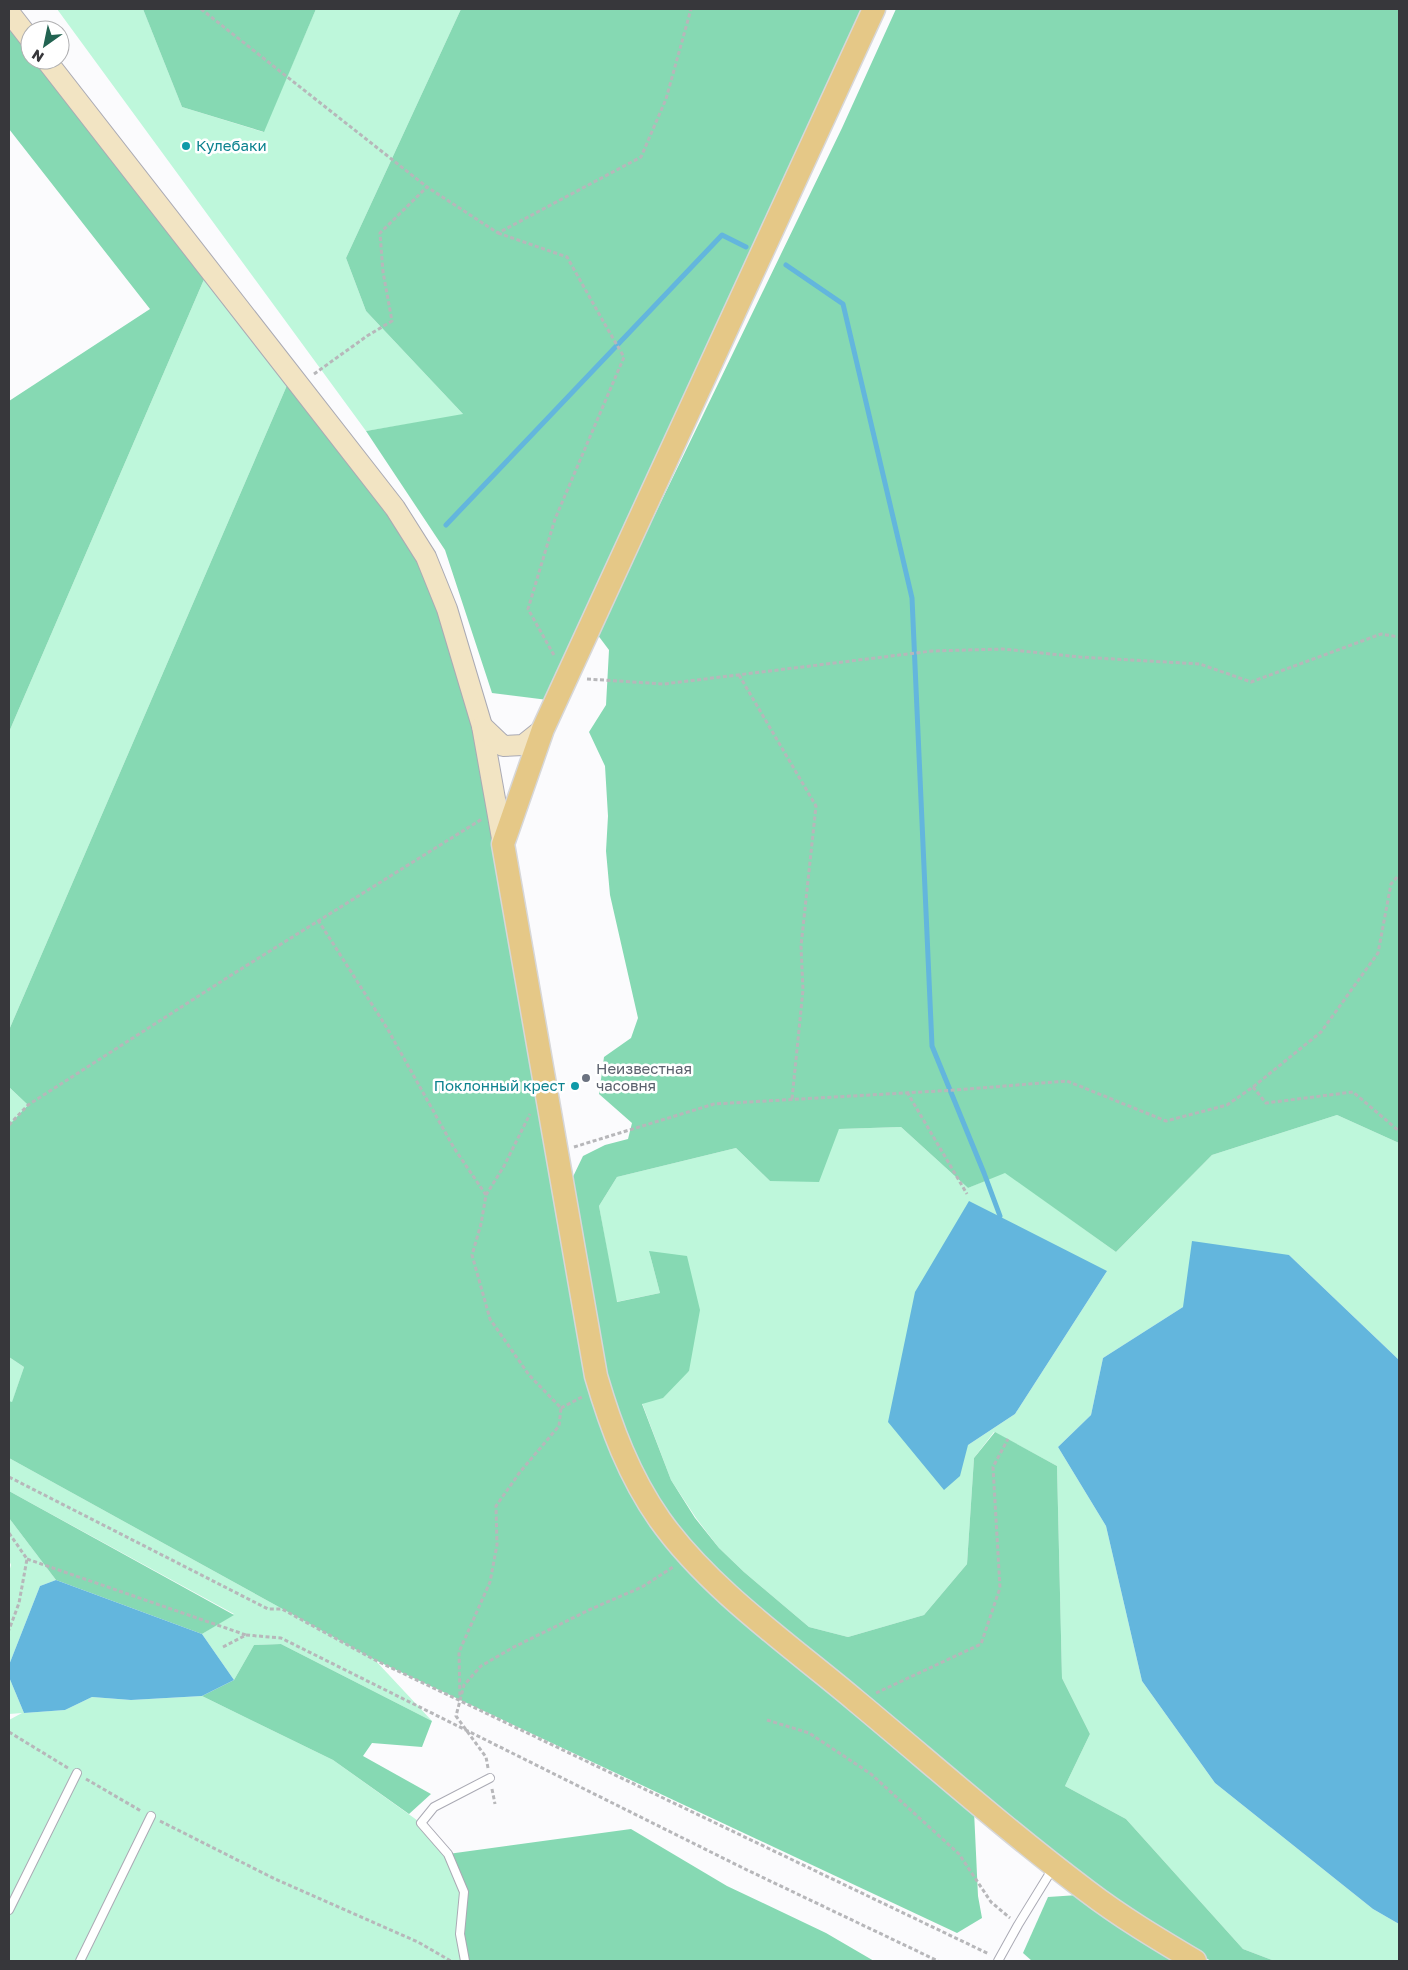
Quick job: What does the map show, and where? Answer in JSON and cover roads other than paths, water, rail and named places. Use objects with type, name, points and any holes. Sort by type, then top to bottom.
[{"type":"main road","points":[[503,844],[543,729],[874,9]]},
{"type":"main road","points":[[9,12],[20,26]]},
{"type":"main road","points":[[54,70],[396,508],[426,557],[447,608],[482,726],[596,1376],[611,1426],[638,1487],[661,1521],[691,1556],[739,1603],[1054,1866],[1124,1918],[1195,1961]]},
{"type":"main road","points":[[482,726],[503,746],[523,745],[543,729]]},
{"type":"lane","points":[[9,1910],[77,1773]]},
{"type":"lane","points":[[464,1961],[460,1934],[464,1892],[448,1854],[421,1823],[434,1806],[490,1778]]},
{"type":"lane","points":[[80,1961],[150,1816]]},
{"type":"lane","points":[[999,1959],[1054,1866]]},
{"type":"water","points":[[969,1201],[1107,1271],[1015,1414],[968,1445],[960,1476],[944,1490],[888,1422],[915,1292]]},
{"type":"water","points":[[1192,1241],[1289,1255],[1399,1360],[1399,1924],[1373,1909],[1215,1783],[1142,1681],[1106,1526],[1058,1447],[1091,1415],[1103,1358],[1183,1307]]},
{"type":"water","points":[[56,1580],[202,1634],[234,1680],[202,1696],[131,1700],[92,1697],[65,1710],[24,1713],[9,1677],[9,1665],[40,1586]]},
{"type":"waterway","points":[[446,525],[722,235],[746,247]]},
{"type":"waterway","points":[[786,265],[843,304],[912,598],[932,1046],[1000,1216]]},
{"type":"place","name":"Кулебаки","points":[[186,146]]},
{"type":"place","name":"Неизвестная часовня","points":[[586,1078]]},
{"type":"place","name":"Поклонный крест","points":[[575,1086]]}]
